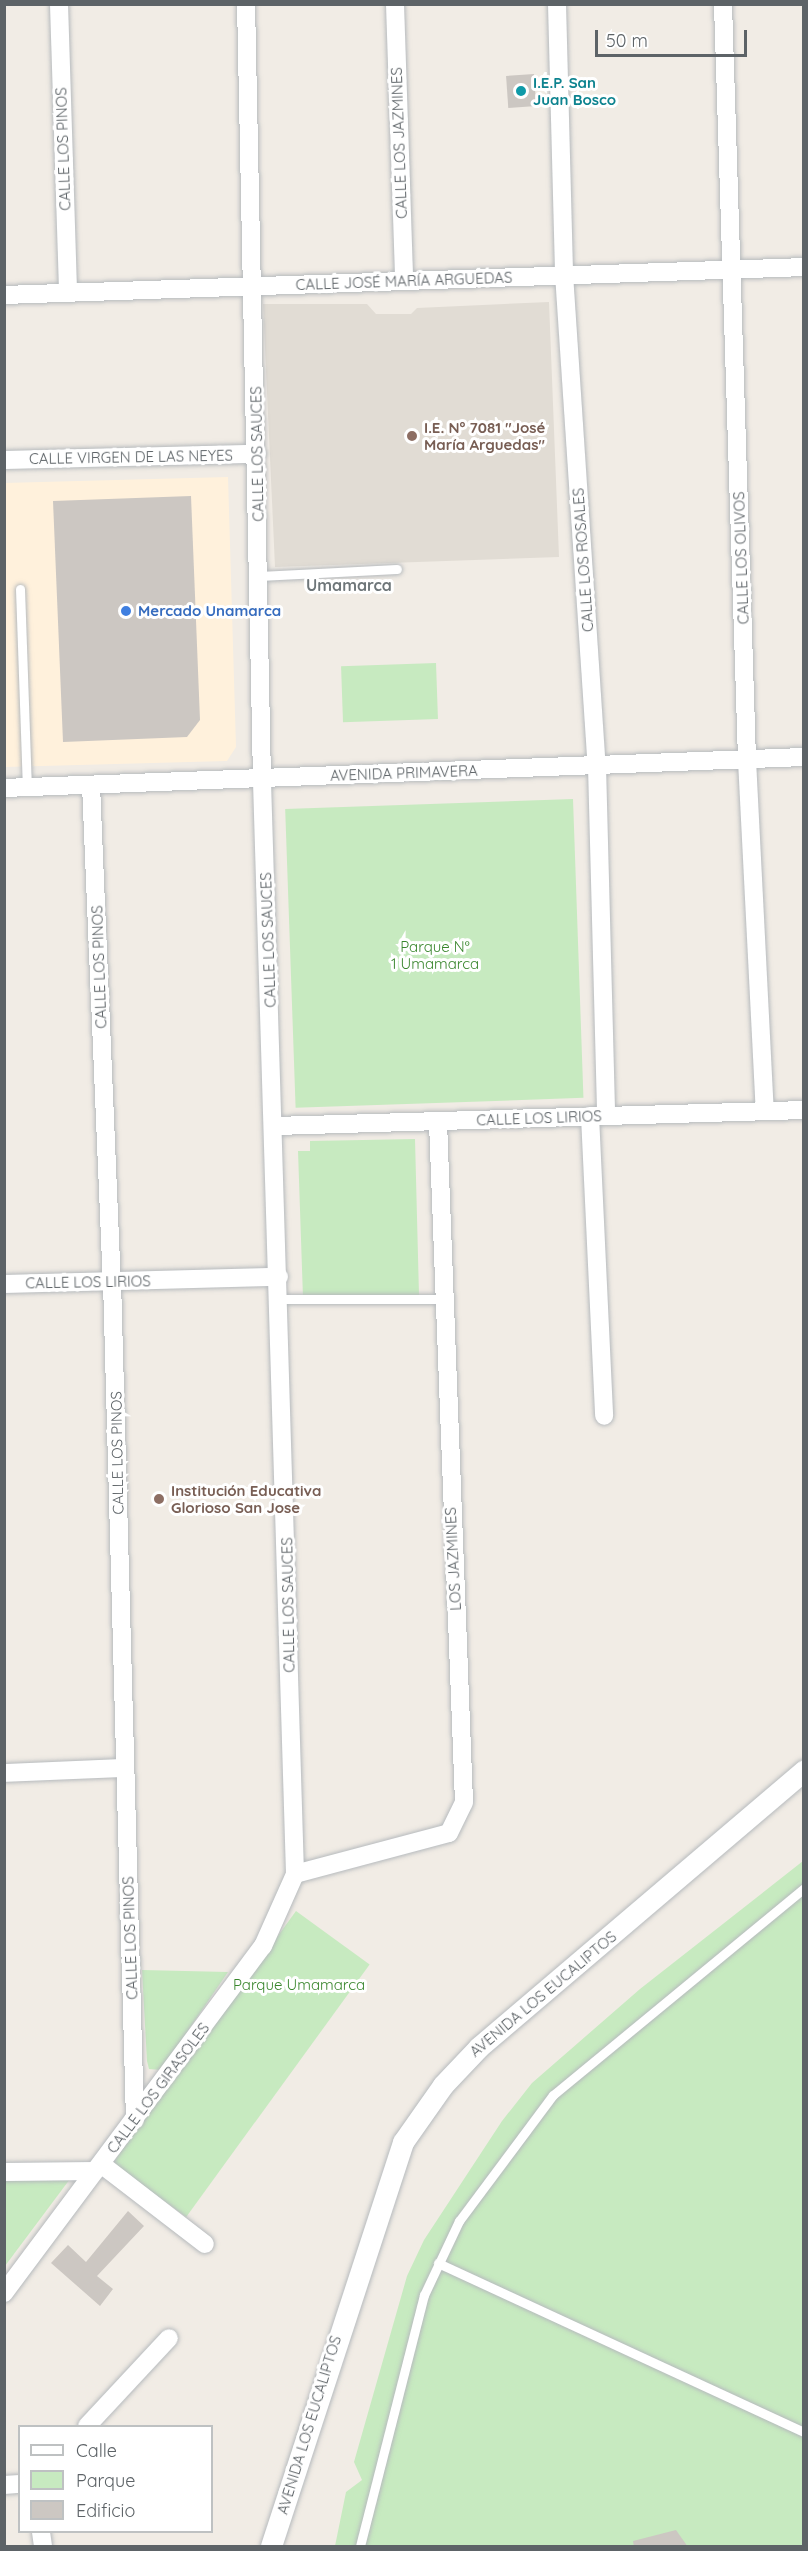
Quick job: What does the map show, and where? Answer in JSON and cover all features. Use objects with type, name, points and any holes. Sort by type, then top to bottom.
[{"type":"street","name":"CALLE LOS PINOS","points":[[59,4],[68,293]]},
{"type":"street","name":"CALLE LOS SAUCES","points":[[246,4],[262,779],[275,1126],[295,1874]]},
{"type":"street","name":"CALLE LOS JAZMINES","points":[[395,4],[404,281]]},
{"type":"street","name":"CALLE LOS ROSALES","points":[[556,4],[564,274],[597,766],[598,1116],[604,1416]]},
{"type":"street","name":"CALLE LOS OLIVOS","points":[[723,4],[747,760],[765,1111]]},
{"type":"street","name":"CALLE JOSÉ MARÍA ARGUEDAS","points":[[4,295],[804,267]]},
{"type":"street","name":"CALLE VIRGEN DE LAS NEYES","points":[[4,460],[257,454]]},
{"type":"street","name":"AVENIDA PRIMAVERA","points":[[4,788],[804,758]]},
{"type":"street","name":"CALLE LOS PINOS","points":[[92,785],[112,1281],[135,2120]]},
{"type":"street","name":"CALLE LOS LIRIOS","points":[[275,1126],[804,1110]]},
{"type":"street","name":"LOS JAZMINES","points":[[295,1874],[449,1833],[464,1802],[441,1299],[438,1121]]},
{"type":"street","name":"CALLE LOS LIRIOS","points":[[4,1284],[279,1277]]},
{"type":"street","points":[[4,1773],[125,1768]]},
{"type":"street","name":"AVENIDA LOS EUCALIPTOS","points":[[271,2547],[381,2195],[403,2142],[442,2085],[478,2047],[804,1770]]},
{"type":"street","name":"CALLE LOS GIRASOLES","points":[[4,2293],[263,1946],[295,1874]]},
{"type":"street","points":[[4,2172],[98,2168],[205,2244]]},
{"type":"street","points":[[89,2425],[169,2338]]},
{"type":"lane","points":[[259,576],[397,569]]},
{"type":"lane","points":[[20,589],[27,788]]},
{"type":"lane","points":[[280,1299],[441,1299]]},
{"type":"lane","points":[[360,2547],[401,2377],[438,2263],[459,2221],[554,2095],[804,1888]]},
{"type":"lane","points":[[438,2263],[804,2432]]},
{"type":"shaded area","name":"I.E. N° 7081 \"José María Arguedas\"","points":[[549,302],[559,557],[275,567],[263,304],[367,304],[376,314],[411,314],[417,308]]},
{"type":"shaded area","points":[[228,477],[236,747],[227,761],[5,767],[4,483]]},
{"type":"green space","points":[[436,663],[438,719],[343,722],[341,666]]},
{"type":"green space","name":"Parque N° 1 Umamarca","points":[[573,799],[583,1098],[296,1108],[285,809]]},
{"type":"green space","points":[[415,1139],[419,1295],[303,1298],[298,1151],[310,1151],[310,1141]]},
{"type":"green space","points":[[803,1861],[803,2546],[335,2546],[346,2492],[362,2480],[354,2462],[407,2276],[424,2240],[502,2121],[532,2083],[640,1989]]},
{"type":"green space","name":"Parque Umamarca","points":[[296,1911],[370,1964],[186,2217],[113,2163]]},
{"type":"green space","points":[[142,1970],[228,1972],[161,2070],[149,2069],[147,2061]]},
{"type":"green space","points":[[5,2176],[70,2179],[5,2266]]},
{"type":"building","name":"I.E.P. San Juan Bosco","points":[[534,74],[536,106],[508,108],[506,76]]},
{"type":"building","name":"Mercado Unamarca","points":[[191,496],[200,720],[187,737],[63,742],[53,501]]},
{"type":"building","points":[[128,2211],[144,2226],[97,2276],[113,2289],[100,2306],[51,2263],[68,2245],[86,2262]]},
{"type":"building","points":[[676,2530],[688,2547],[634,2547],[633,2541]]},
{"type":"place","name":"I.E.P. San Juan Bosco","points":[[521,91]]},
{"type":"place","name":"I.E. N° 7081 \"José María Arguedas\"","points":[[412,436]]},
{"type":"place","name":"Mercado Unamarca","points":[[126,611]]},
{"type":"place","name":"Institución Educativa Glorioso San Jose","points":[[159,1499]]},
{"type":"district","name":"Umamarca","points":[[349,585]]}]
